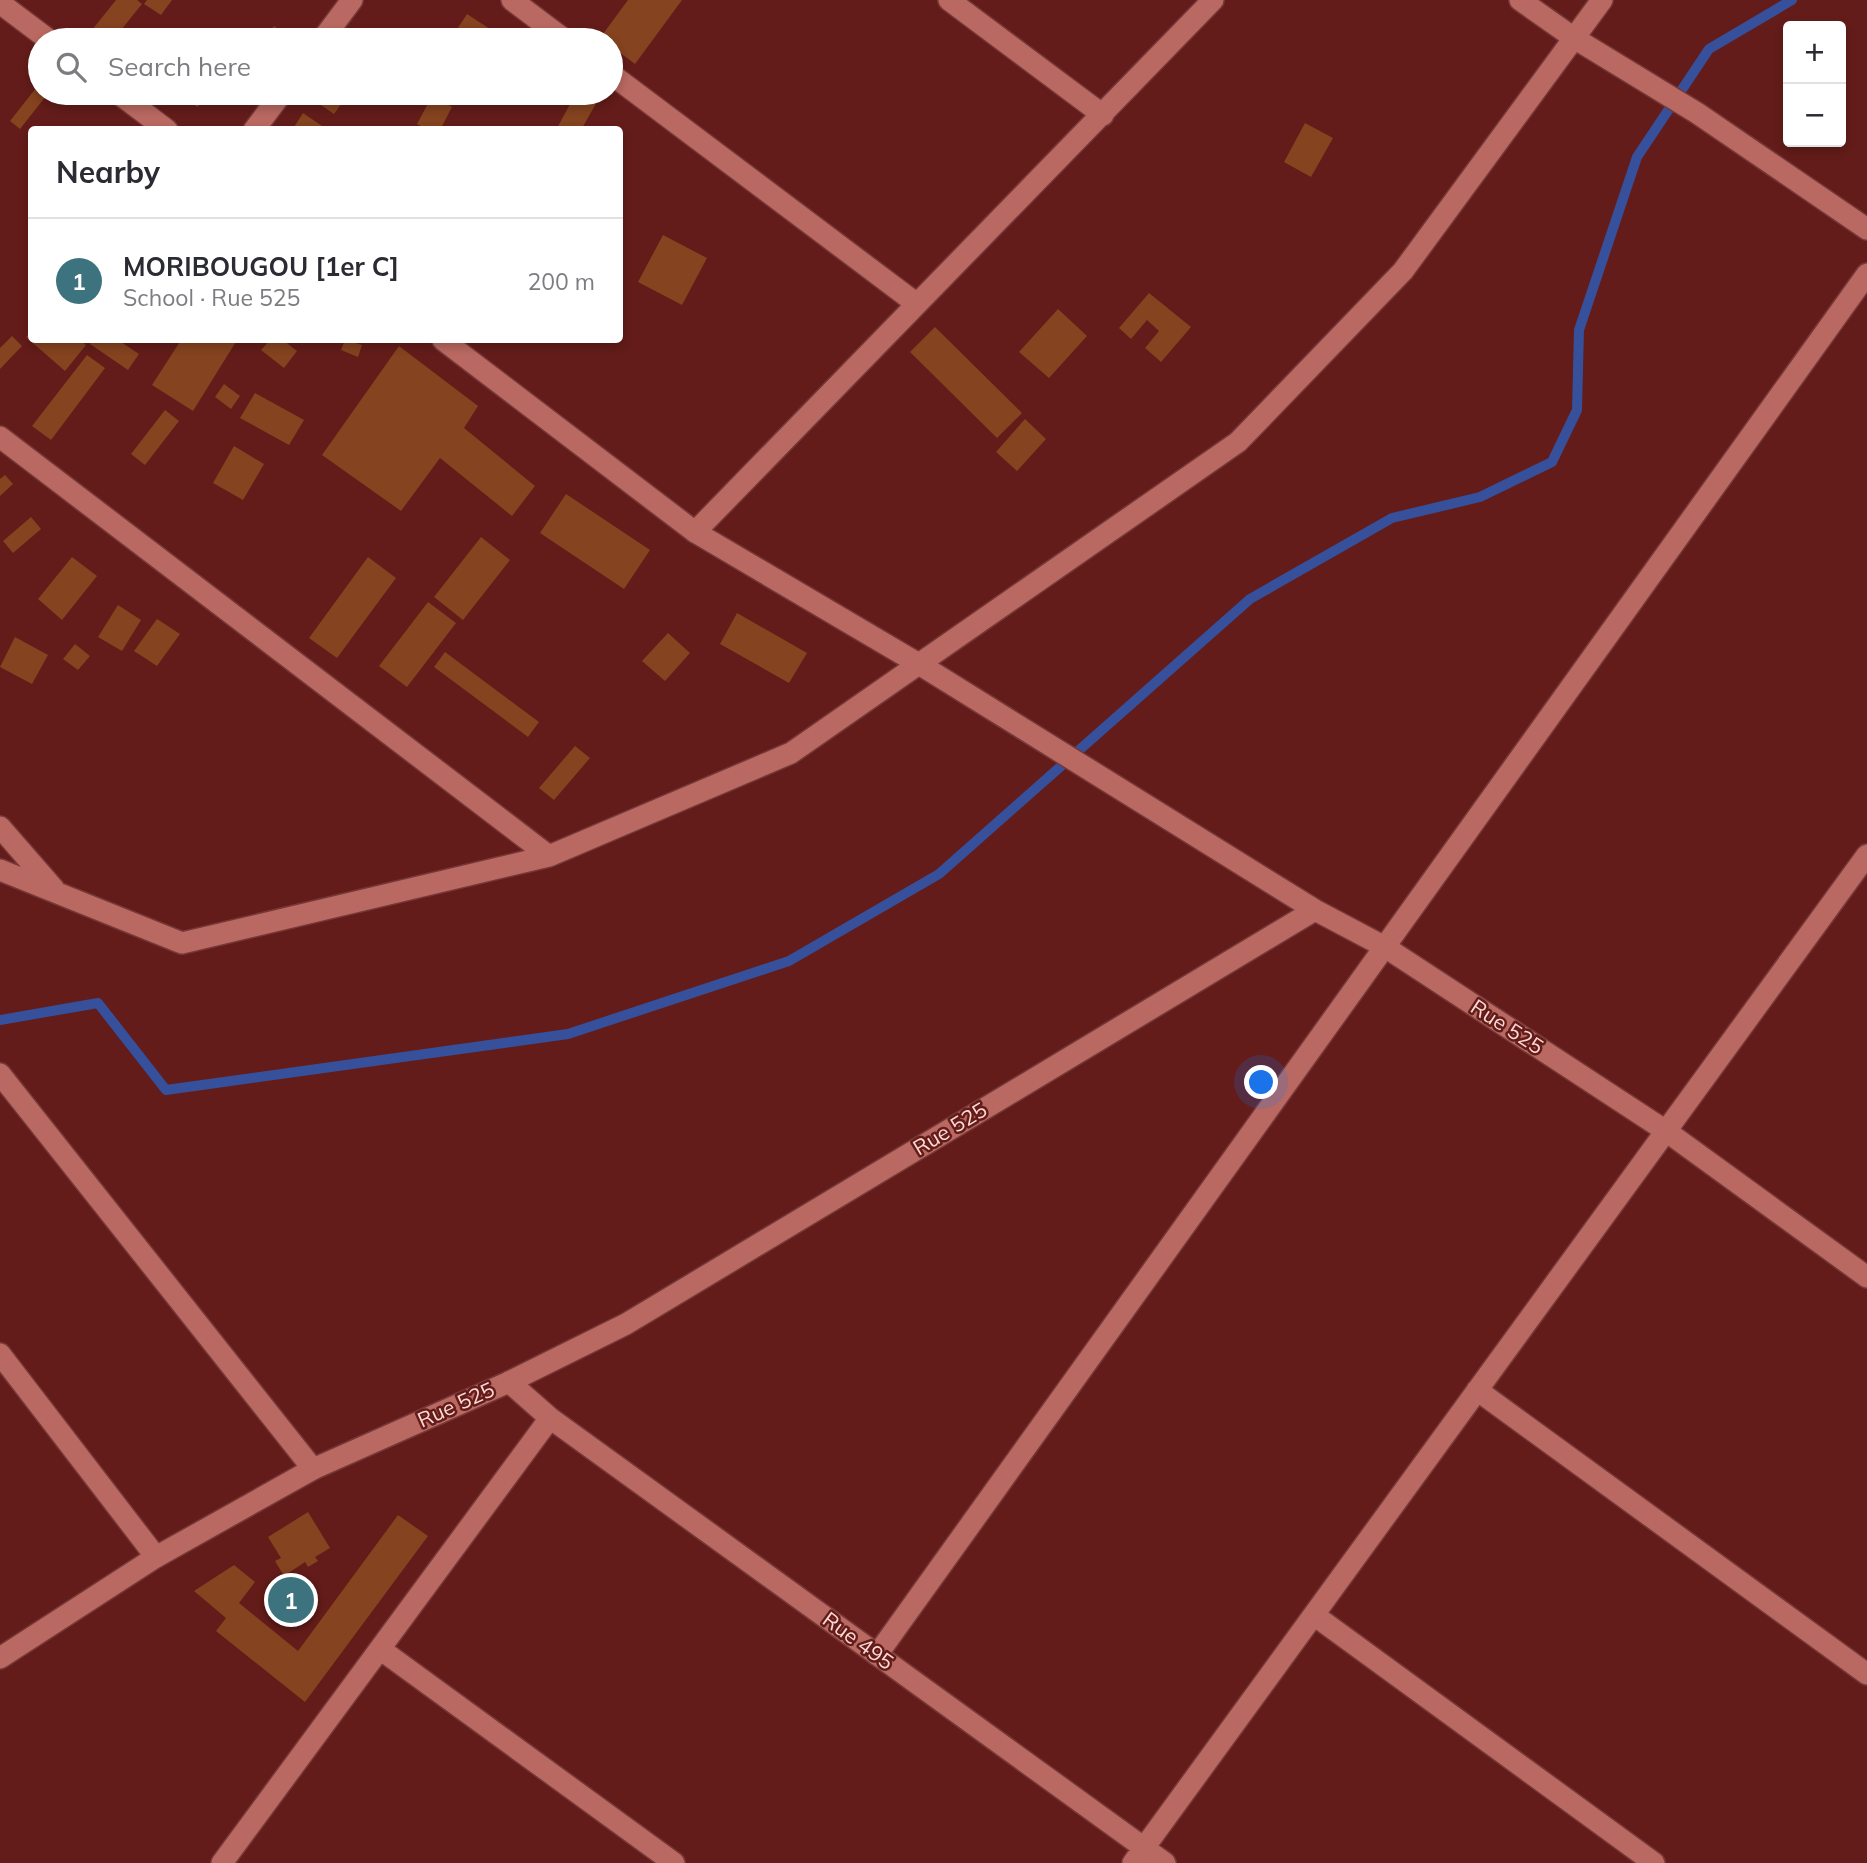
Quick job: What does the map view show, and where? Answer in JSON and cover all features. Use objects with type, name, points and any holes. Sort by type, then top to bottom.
[{"type":"street","points":[[331,28],[352,0]]},
{"type":"street","points":[[512,0],[549,28]]},
{"type":"street","points":[[949,0],[1102,115]]},
{"type":"street","points":[[695,531],[1213,0]]},
{"type":"street","points":[[1520,0],[1574,38],[1697,113],[1867,229]]},
{"type":"street","points":[[0,870],[182,943],[549,856],[791,753],[1238,442],[1403,271],[1602,0]]},
{"type":"street","points":[[0,3],[33,28]]},
{"type":"street","points":[[623,83],[917,304]]},
{"type":"street","points":[[134,105],[162,126]]},
{"type":"street","points":[[257,126],[273,105]]},
{"type":"street","points":[[877,1655],[1867,274]]},
{"type":"street","points":[[447,343],[695,531],[919,664],[1315,910]]},
{"type":"street","points":[[0,437],[549,856]]},
{"type":"street","points":[[0,827],[57,893]]},
{"type":"street","points":[[1139,1855],[1867,855]]},
{"type":"street","name":"Rue 525","points":[[0,1658],[156,1557],[313,1469],[509,1381],[626,1324],[1315,910],[1385,947],[1666,1131],[1867,1277]]},
{"type":"street","points":[[0,1074],[313,1469]]},
{"type":"street","points":[[0,1354],[156,1557]]},
{"type":"street","name":"Rue 495","points":[[509,1381],[550,1418],[877,1655],[1139,1855],[1165,1863]]},
{"type":"street","points":[[1477,1390],[1867,1674]]},
{"type":"street","points":[[222,1863],[550,1418]]},
{"type":"street","points":[[1314,1615],[1654,1863]]},
{"type":"street","points":[[380,1649],[674,1863]]},
{"type":"building","points":[[116,0],[137,0],[142,4],[123,28],[94,28]]},
{"type":"building","points":[[147,0],[172,0],[161,15],[144,4]]},
{"type":"building","points":[[628,0],[682,0],[635,64],[623,55],[623,28],[607,28]]},
{"type":"building","points":[[467,14],[488,28],[458,28]]},
{"type":"building","points":[[28,98],[28,105],[39,105],[20,129],[10,121]]},
{"type":"building","points":[[321,105],[340,105],[334,114]]},
{"type":"building","points":[[427,105],[452,107],[442,126],[417,124]]},
{"type":"building","points":[[570,105],[595,105],[583,126],[558,126]]},
{"type":"building","points":[[303,113],[322,126],[295,126]]},
{"type":"building","points":[[1305,123],[1333,138],[1311,177],[1284,162]]},
{"type":"building","points":[[663,235],[707,258],[682,305],[638,282]]},
{"type":"building","points":[[1149,293],[1191,327],[1161,362],[1145,348],[1159,331],[1147,320],[1131,339],[1119,328]]},
{"type":"building","points":[[1058,309],[1087,336],[1049,378],[1019,352]]},
{"type":"building","points":[[935,327],[1022,413],[997,438],[910,352]]},
{"type":"building","points":[[12,336],[22,346],[0,369],[0,348]]},
{"type":"building","points":[[33,343],[86,345],[65,371]]},
{"type":"building","points":[[122,343],[139,354],[128,370],[90,344]]},
{"type":"building","points":[[179,343],[235,343],[193,411],[152,385]]},
{"type":"building","points":[[267,343],[287,343],[297,351],[284,368],[261,350]]},
{"type":"building","points":[[344,343],[362,345],[358,357],[341,350]]},
{"type":"building","points":[[399,346],[478,406],[464,428],[535,486],[512,516],[440,458],[401,511],[322,455]]},
{"type":"building","points":[[87,355],[105,368],[51,440],[32,426]]},
{"type":"building","points":[[224,384],[240,396],[231,409],[215,397]]},
{"type":"building","points":[[255,393],[304,420],[289,445],[240,418]]},
{"type":"building","points":[[165,410],[179,421],[145,465],[131,454]]},
{"type":"building","points":[[1025,419],[1046,439],[1017,471],[996,452]]},
{"type":"building","points":[[234,446],[264,464],[243,500],[213,483]]},
{"type":"building","points":[[5,475],[13,484],[0,496],[0,479]]},
{"type":"building","points":[[566,494],[650,550],[624,589],[540,533]]},
{"type":"building","points":[[31,517],[41,529],[13,553],[3,541]]},
{"type":"building","points":[[481,537],[510,560],[463,620],[434,597]]},
{"type":"building","points":[[72,557],[97,576],[62,620],[38,599]]},
{"type":"building","points":[[368,557],[396,578],[337,658],[309,638]]},
{"type":"building","points":[[428,602],[456,623],[407,687],[379,666]]},
{"type":"building","points":[[118,605],[141,620],[122,651],[98,637]]},
{"type":"building","points":[[737,613],[807,653],[789,683],[720,644]]},
{"type":"building","points":[[157,619],[180,634],[157,666],[134,651]]},
{"type":"building","points":[[668,633],[690,653],[665,681],[642,661]]},
{"type":"building","points":[[15,637],[48,655],[32,684],[0,667]]},
{"type":"building","points":[[75,644],[90,656],[78,670],[63,659]]},
{"type":"building","points":[[445,652],[539,722],[528,737],[434,667]]},
{"type":"building","points":[[575,746],[590,758],[554,800],[539,788]]},
{"type":"building","points":[[308,1512],[330,1548],[315,1557],[318,1561],[308,1567],[305,1562],[284,1576],[275,1561],[281,1558],[268,1537]]},
{"type":"building","points":[[398,1515],[428,1536],[305,1702],[216,1631],[226,1618],[194,1591],[234,1565],[255,1582],[239,1603],[298,1651]]},
{"type":"waterway","points":[[0,1020],[98,1003],[166,1090],[568,1034],[789,961],[939,874],[1250,599],[1392,518],[1480,497],[1552,462],[1577,410],[1579,330],[1637,157],[1709,49],[1792,0]]},
{"type":"place","name":"MORIBOUGOU [1er C]","points":[[291,1600]]}]
